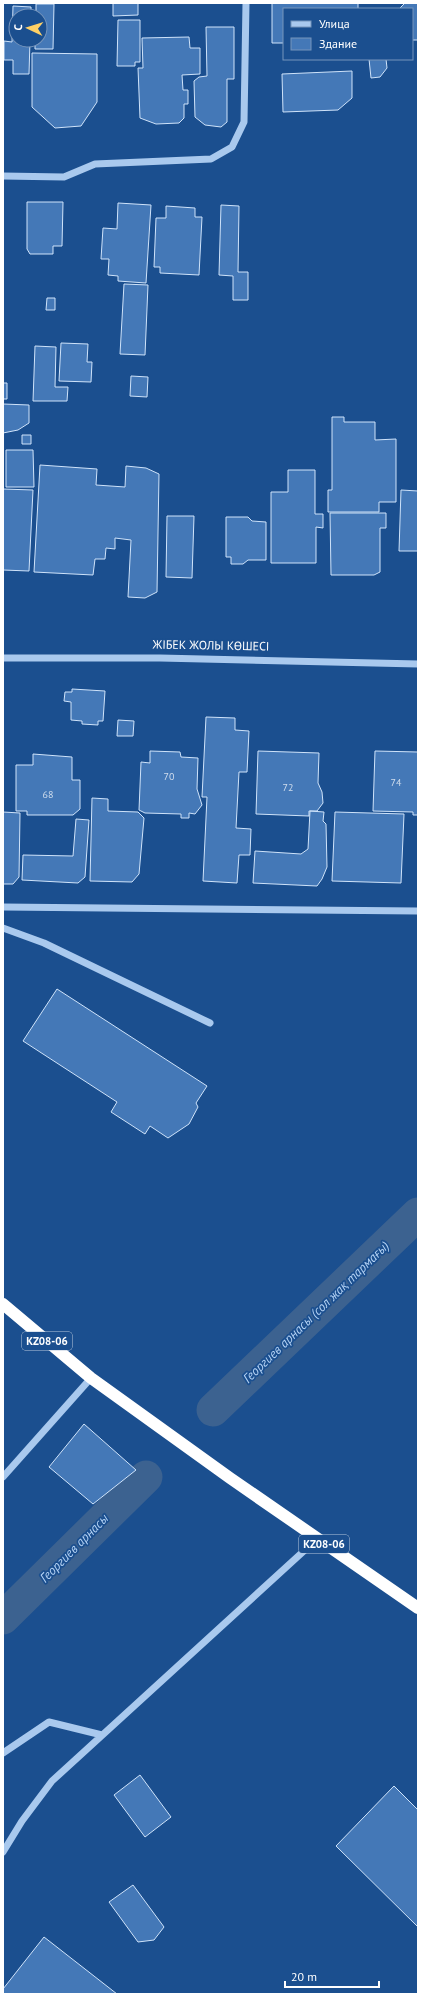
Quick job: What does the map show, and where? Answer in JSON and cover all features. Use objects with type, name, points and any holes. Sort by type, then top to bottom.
[{"type":"highway","name":"KZ08-06","points":[[3,1304],[91,1378],[317,1539],[418,1608]]},
{"type":"street","points":[[3,176],[64,177],[95,164],[211,159],[232,147],[244,122],[246,3]]},
{"type":"street","name":"ЖІБЕК ЖОЛЫ КӨШЕСІ","points":[[3,658],[160,658],[418,664]]},
{"type":"street","points":[[3,907],[418,911]]},
{"type":"street","points":[[3,928],[44,943],[210,1023]]},
{"type":"street","points":[[3,1477],[91,1378]]},
{"type":"street","points":[[3,1852],[22,1821],[52,1781],[317,1539]]},
{"type":"street","points":[[3,1753],[49,1722],[102,1735]]},
{"type":"building","points":[[113,3],[138,3],[138,15],[113,16]]},
{"type":"building","points":[[272,3],[358,3],[358,8],[283,8],[283,43],[272,43]]},
{"type":"building","points":[[405,3],[418,3],[418,40],[413,40],[413,8],[400,8]]},
{"type":"building","points":[[36,4],[54,4],[53,49],[35,49],[48,48],[48,8],[36,8]]},
{"type":"building","points":[[13,6],[31,7],[31,8],[13,8]]},
{"type":"building","points":[[118,20],[140,20],[140,62],[135,62],[135,66],[117,66]]},
{"type":"building","points":[[206,27],[234,27],[234,79],[227,79],[227,122],[221,127],[205,125],[195,117],[194,81],[199,77],[207,76]]},
{"type":"building","points":[[189,37],[190,48],[200,48],[200,74],[182,75],[183,90],[188,90],[188,104],[184,104],[184,118],[179,123],[156,124],[140,118],[138,68],[143,68],[142,38]]},
{"type":"building","points":[[4,41],[8,42],[8,48],[30,48],[29,74],[13,74],[13,60],[4,60]]},
{"type":"building","points":[[32,53],[97,54],[97,102],[81,126],[55,128],[32,107]]},
{"type":"building","points":[[369,60],[386,60],[387,68],[380,77],[371,78]]},
{"type":"building","points":[[352,71],[352,98],[338,110],[283,112],[282,74]]},
{"type":"building","points":[[27,202],[63,202],[62,246],[53,246],[53,254],[30,254],[27,249]]},
{"type":"building","points":[[118,203],[151,205],[146,283],[118,281],[118,276],[108,275],[109,259],[101,259],[103,228],[117,229]]},
{"type":"building","points":[[221,205],[239,206],[238,272],[248,272],[248,300],[233,300],[233,276],[219,275]]},
{"type":"building","points":[[166,206],[195,208],[195,217],[202,217],[199,275],[160,273],[160,267],[154,267],[156,218],[166,218]]},
{"type":"building","points":[[124,284],[148,285],[145,355],[120,354]]},
{"type":"building","points":[[47,298],[55,298],[55,310],[46,310]]},
{"type":"building","points":[[61,343],[88,344],[87,362],[92,362],[91,382],[59,381]]},
{"type":"building","points":[[35,346],[56,347],[55,387],[68,387],[67,401],[33,401]]},
{"type":"building","points":[[131,376],[148,377],[147,397],[130,396]]},
{"type":"building","points":[[3,383],[7,383],[7,399],[3,399]]},
{"type":"building","points":[[3,404],[29,405],[29,423],[18,430],[3,433]]},
{"type":"building","points":[[332,417],[344,417],[344,422],[375,422],[375,440],[396,439],[396,502],[379,502],[379,512],[328,512],[328,490],[332,490]]},
{"type":"building","points":[[22,435],[31,435],[31,444],[22,444]]},
{"type":"building","points":[[6,450],[33,450],[34,487],[6,487]]},
{"type":"building","points":[[40,465],[97,469],[96,485],[125,487],[126,466],[146,468],[159,474],[157,592],[145,598],[128,597],[131,540],[115,538],[115,549],[106,548],[105,559],[95,559],[93,575],[34,572]]},
{"type":"building","points":[[288,470],[315,470],[315,514],[323,514],[323,528],[316,527],[316,563],[271,563],[271,492],[288,492]]},
{"type":"building","points":[[3,489],[33,490],[29,571],[3,570]]},
{"type":"building","points":[[401,490],[418,491],[418,551],[399,551]]},
{"type":"building","points":[[330,513],[386,513],[386,528],[380,528],[380,572],[374,575],[331,575]]},
{"type":"building","points":[[167,516],[194,516],[192,578],[166,577]]},
{"type":"building","points":[[226,517],[248,517],[252,521],[266,522],[266,560],[248,560],[243,564],[231,564],[231,557],[226,557]]},
{"type":"building","points":[[72,689],[105,691],[103,721],[98,721],[98,725],[82,724],[82,721],[71,720],[71,702],[64,701],[65,692],[72,692]]},
{"type":"building","points":[[206,717],[235,718],[235,730],[249,731],[247,772],[239,772],[236,828],[251,829],[250,855],[239,855],[237,883],[203,881],[207,797],[202,797]]},
{"type":"building","points":[[118,720],[134,721],[133,736],[117,736]]},
{"type":"building","points":[[150,751],[180,752],[181,757],[198,758],[197,789],[202,805],[195,814],[189,813],[189,818],[181,818],[181,814],[145,813],[139,810],[141,762],[150,763]]},
{"type":"building","points":[[258,751],[319,753],[318,783],[322,792],[323,803],[317,811],[309,811],[309,816],[256,814]]},
{"type":"building","points":[[375,751],[418,752],[418,815],[413,815],[413,812],[373,811]]},
{"type":"building","points":[[33,754],[72,757],[72,780],[80,780],[80,809],[73,815],[27,815],[27,811],[16,811],[16,765],[33,765]]},
{"type":"building","points":[[92,798],[108,799],[108,811],[138,812],[144,818],[139,874],[132,882],[90,881]]},
{"type":"building","points":[[310,811],[324,812],[323,821],[326,824],[327,867],[317,886],[253,883],[255,851],[301,854],[308,849]]},
{"type":"building","points":[[3,812],[20,813],[19,877],[13,884],[3,884]]},
{"type":"building","points":[[335,812],[404,814],[401,883],[332,881]]},
{"type":"building","points":[[76,819],[89,820],[85,877],[78,883],[22,880],[23,855],[73,856]]},
{"type":"building","points":[[57,989],[207,1086],[196,1103],[198,1107],[189,1124],[168,1138],[150,1126],[145,1134],[111,1112],[117,1102],[23,1041]]},
{"type":"building","points":[[84,1424],[136,1470],[93,1504],[49,1467]]},
{"type":"building","points":[[140,1775],[171,1817],[145,1837],[114,1795]]},
{"type":"building","points":[[394,1786],[418,1810],[418,1927],[336,1846]]},
{"type":"building","points":[[133,1885],[164,1927],[154,1940],[138,1942],[109,1902]]},
{"type":"building","points":[[44,1937],[117,1994],[3,1994],[3,1989]]},
{"type":"waterway","name":"Георгиев арнасы (сол жақ тармағы)","points":[[213,1410],[418,1214]]},
{"type":"waterway","name":"Георгиев арнасы","points":[[3,1618],[146,1477]]}]
